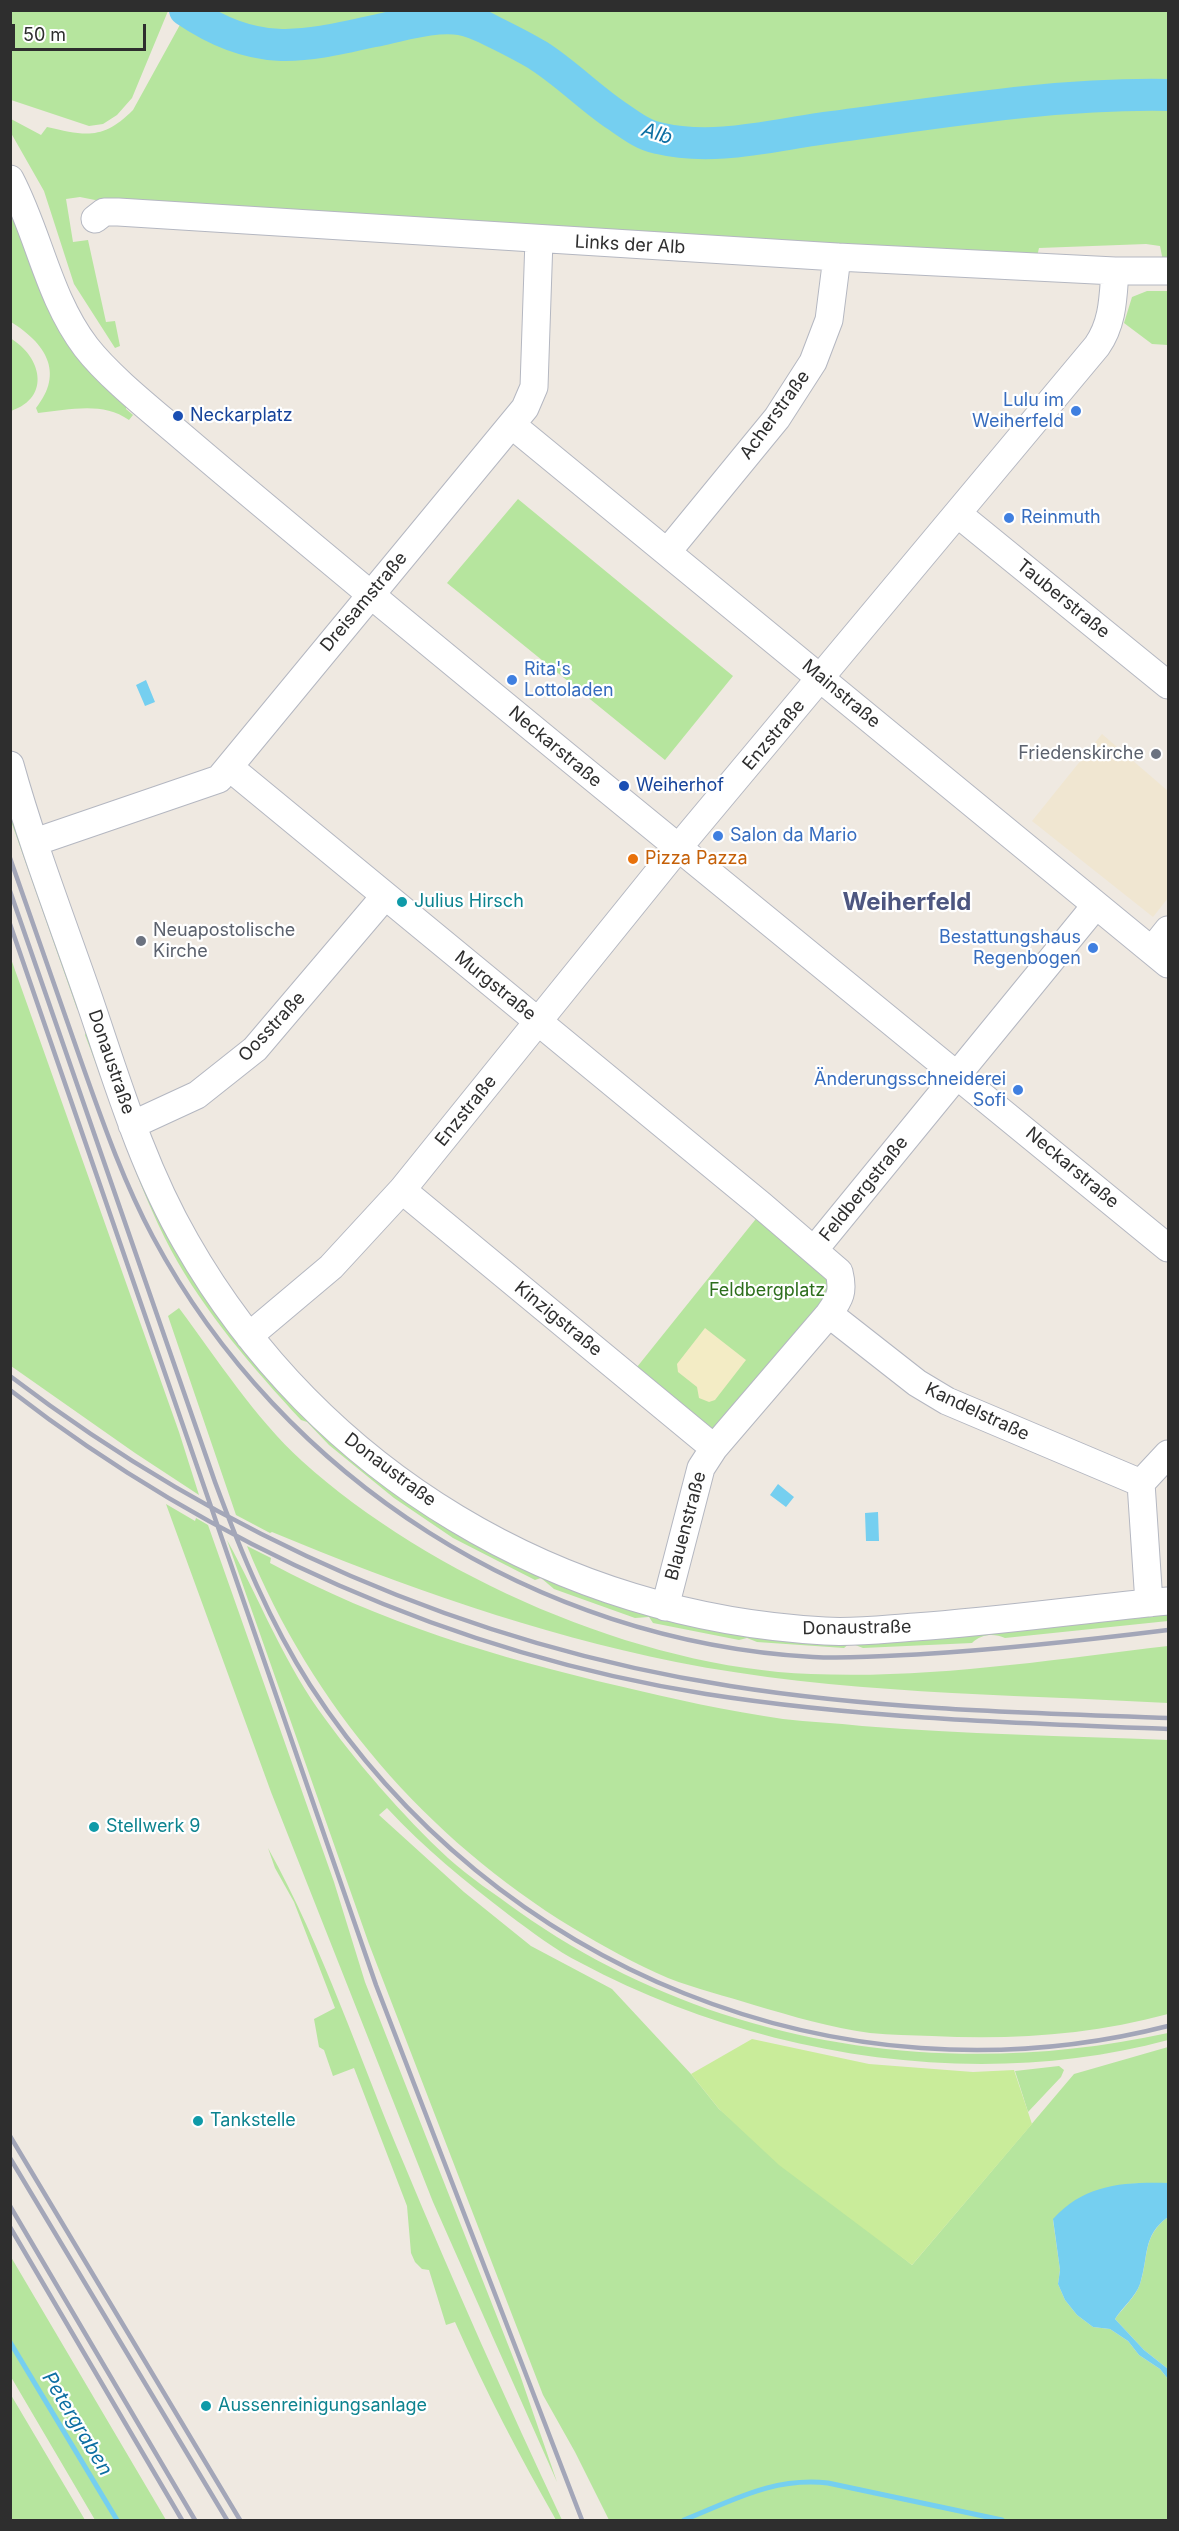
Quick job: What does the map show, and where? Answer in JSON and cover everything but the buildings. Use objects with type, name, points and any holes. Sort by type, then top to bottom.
[{"type":"street","name":"Neckarstraße","points":[[10,180],[61,308],[89,351],[140,400],[370,594],[1168,1248]]},
{"type":"street","name":"Links der Alb","points":[[95,219],[104,212],[118,212],[837,257],[1115,272],[1168,271]]},
{"type":"street","name":"Dreisamstraße","points":[[35,842],[219,779],[525,408],[534,387],[538,239]]},
{"type":"street","name":"Acherstraße","points":[[668,551],[777,418],[813,362],[829,320],[837,257]]},
{"type":"street","name":"Enzstraße","points":[[249,1336],[331,1267],[402,1191],[678,848],[1103,338],[1112,311],[1115,272]]},
{"type":"street","name":"Mainstraße","points":[[512,425],[1096,905],[1163,948]]},
{"type":"street","name":"Tauberstraße","points":[[958,514],[1168,685]]},
{"type":"street","name":"Donaustraße","points":[[10,765],[132,1125],[180,1231],[249,1336],[293,1388],[381,1467],[470,1528],[559,1572],[665,1607],[758,1625],[832,1632],[969,1623],[1159,1602]]},
{"type":"street","name":"Murgstraße","points":[[229,767],[814,1250]]},
{"type":"street","name":"Oosstraße","points":[[132,1125],[197,1095],[255,1049],[385,896]]},
{"type":"street","name":"Feldbergstraße","points":[[814,1250],[1096,905]]},
{"type":"street","name":"Kinzigstraße","points":[[402,1191],[714,1448]]},
{"type":"street","points":[[714,1448],[838,1302],[843,1287],[839,1272],[814,1250]]},
{"type":"street","name":"Kandelstraße","points":[[829,1314],[917,1383],[947,1401],[1141,1483]]},
{"type":"street","name":"Blauenstraße","points":[[665,1607],[701,1468],[714,1448]]},
{"type":"street","points":[[1159,1602],[1141,1483],[1168,1454]]},
{"type":"shaded area","points":[[1102,734],[1168,791],[1168,898],[1153,917],[1032,821]]},
{"type":"green space","points":[[11,10],[168,11],[132,98],[117,115],[103,124],[89,126],[11,100]]},
{"type":"green space","points":[[185,11],[1168,11],[1168,261],[1163,261],[1160,246],[1146,244],[1039,248],[1036,261],[100,201],[80,197],[66,199],[73,242],[88,240],[106,322],[115,321],[120,346],[115,348],[74,284],[44,191],[11,133],[11,119],[41,135],[47,127],[93,133],[112,127],[133,110],[187,12]]},
{"type":"green space","points":[[10,208],[127,403],[126,409],[133,415],[129,420],[108,410],[85,408],[38,413],[36,408],[45,395],[50,371],[41,349],[23,330],[11,322]]},
{"type":"green space","points":[[1147,291],[1168,291],[1168,345],[1152,344],[1124,323],[1132,297]]},
{"type":"green space","points":[[10,338],[29,355],[38,376],[37,386],[32,396],[24,405],[11,411]]},
{"type":"green space","points":[[518,499],[733,676],[665,760],[447,583]]},
{"type":"green space","points":[[10,794],[167,1222],[401,1491],[710,1623],[1168,1608],[1168,1621],[1005,1638],[988,1635],[972,1643],[863,1648],[850,1643],[844,1648],[757,1642],[747,1638],[739,1640],[653,1623],[649,1617],[635,1618],[554,1589],[541,1578],[535,1580],[453,1538],[394,1498],[329,1445],[283,1400],[214,1318],[171,1250],[135,1171],[85,1035],[86,1020],[77,1009],[11,821]]},
{"type":"green space","points":[[10,956],[179,1432],[199,1495],[11,1366]]},
{"type":"green space","name":"Feldbergplatz","points":[[759,1215],[831,1277],[831,1291],[714,1437],[633,1372]]},
{"type":"green space","points":[[179,1308],[252,1407],[302,1461],[353,1503],[411,1542],[474,1577],[540,1608],[608,1634],[677,1654],[745,1668],[811,1674],[856,1675],[945,1671],[1168,1646],[1168,1703],[860,1687],[737,1673],[676,1662],[624,1651],[521,1623],[420,1589],[270,1533],[236,1515],[168,1316]]},
{"type":"green space","points":[[166,1504],[195,1521],[196,1518],[208,1525],[334,1882],[365,1982],[520,2375],[557,2482],[433,2202],[271,1792]]},
{"type":"green space","points":[[227,1540],[305,1689],[332,1729],[380,1787],[413,1824],[465,1872],[518,1911],[591,1957],[668,1994],[748,2022],[830,2041],[914,2052],[999,2054],[1084,2047],[1168,2033],[1168,2040],[1095,2055],[1020,2063],[944,2063],[868,2056],[793,2042],[719,2022],[648,1995],[571,1958],[526,1928],[461,1877],[387,1808],[379,1815],[464,1892],[531,1946],[612,1989],[691,2074],[719,2109],[912,2265],[1074,2074],[1168,2047],[1168,2183],[1128,2184],[1053,2220],[1060,2270],[1058,2284],[1065,2300],[1077,2315],[1093,2327],[1110,2329],[1128,2341],[1139,2355],[1160,2369],[1168,2379],[1168,2520],[609,2520],[543,2395],[369,1944]]},
{"type":"green space","points":[[247,1546],[271,1558],[270,1563],[311,1584],[396,1620],[484,1650],[639,1691],[783,1719],[977,1733],[1168,1740],[1168,2014],[1110,2027],[1022,2036],[962,2037],[870,2033],[812,2021],[700,1989],[668,1978],[631,1961],[573,1928],[519,1892],[469,1853],[422,1810],[379,1763],[340,1713],[305,1661],[274,1605]]},
{"type":"green space","points":[[268,1848],[307,1925],[442,2254],[562,2520],[556,2520],[529,2471],[490,2397],[455,2322],[446,2325],[429,2270],[422,2269],[415,2262],[411,2253],[407,2206],[354,2068],[333,2076],[324,2050],[319,2047],[314,2019],[335,2008],[294,1902],[275,1868]]},
{"type":"green space","points":[[752,2039],[869,2064],[973,2072],[1014,2070],[1032,2124],[912,2265],[779,2165],[719,2109],[691,2074]]},
{"type":"green space","points":[[1059,2066],[1064,2070],[1061,2077],[1028,2112],[1015,2071]]},
{"type":"green space","points":[[1168,2217],[1168,2369],[1144,2350],[1115,2319],[1138,2289],[1150,2239]]},
{"type":"green space","points":[[10,2257],[166,2520],[95,2520],[11,2377]]},
{"type":"green space","points":[[11,2395],[85,2520],[11,2520]]},
{"type":"sand","points":[[705,1328],[746,1360],[715,1400],[709,1402],[699,1398],[697,1387],[678,1372],[677,1364]]},
{"type":"water","points":[[146,680],[155,702],[145,706],[136,685]]},
{"type":"water","points":[[778,1484],[794,1497],[786,1507],[770,1495]]},
{"type":"water","points":[[878,1512],[879,1541],[866,1541],[865,1513]]},
{"type":"water","points":[[1136,2183],[1168,2183],[1168,2217],[1150,2239],[1138,2288],[1115,2319],[1144,2350],[1168,2369],[1168,2379],[1160,2369],[1139,2355],[1128,2341],[1110,2329],[1093,2327],[1077,2315],[1065,2300],[1058,2284],[1060,2270],[1053,2219],[1078,2198],[1092,2192]]},
{"type":"waterway","name":"Alb","points":[[185,10],[237,37],[261,43],[284,45],[332,40],[433,19],[465,20],[484,27],[539,56],[607,109],[647,135],[680,142],[724,143],[917,115],[1042,100],[1168,95]]},
{"type":"waterway","name":"Petergraben","points":[[10,2342],[117,2520]]},
{"type":"waterway","points":[[684,2520],[754,2492],[789,2483],[808,2482],[828,2483],[1002,2520]]},
{"type":"railway","points":[[10,858],[105,1128],[132,1194],[153,1237],[207,1324],[272,1403],[346,1472],[428,1532],[517,1581],[612,1619],[711,1644],[813,1657],[855,1657],[985,1650],[1168,1630]]},
{"type":"railway","points":[[10,891],[215,1482],[246,1560],[295,1661],[310,1685],[386,1785],[475,1870],[576,1940],[685,1993],[800,2030],[921,2048],[1044,2047],[1168,2026]]},
{"type":"railway","points":[[10,924],[376,1985],[582,2520]]},
{"type":"railway","points":[[10,1376],[91,1434],[175,1487],[261,1534],[351,1576],[443,1612],[537,1643],[632,1668],[784,1694],[949,1709],[1168,1718]]},
{"type":"railway","points":[[10,1390],[87,1446],[168,1498],[252,1544],[339,1586],[428,1621],[520,1652],[612,1676],[706,1694],[821,1709],[937,1718],[1168,1729]]},
{"type":"railway","points":[[10,2136],[240,2520]]},
{"type":"railway","points":[[10,2158],[227,2520]]},
{"type":"railway","points":[[10,2206],[195,2520]]},
{"type":"railway","points":[[10,2227],[182,2520]]},
{"type":"place","name":"Lulu im Weiherfeld","points":[[1076,411]]},
{"type":"place","name":"Neckarplatz","points":[[178,416]]},
{"type":"place","name":"Reinmuth","points":[[1009,518]]},
{"type":"place","name":"Rita's Lottoladen","points":[[512,680]]},
{"type":"place","name":"Friedenskirche","points":[[1156,754]]},
{"type":"place","name":"Weiherhof","points":[[624,786]]},
{"type":"place","name":"Salon da Mario","points":[[718,836]]},
{"type":"place","name":"Pizza Pazza","points":[[633,859]]},
{"type":"place","name":"Julius Hirsch","points":[[402,902]]},
{"type":"place","name":"Neuapostolische Kirche","points":[[141,941]]},
{"type":"place","name":"Bestattungshaus Regenbogen","points":[[1093,948]]},
{"type":"place","name":"Änderungsschneiderei Sofi","points":[[1018,1090]]},
{"type":"place","name":"Stellwerk 9","points":[[94,1827]]},
{"type":"place","name":"Tankstelle","points":[[198,2121]]},
{"type":"place","name":"Aussenreinigungsanlage","points":[[206,2406]]},
{"type":"district","name":"Weiherfeld","points":[[907,903]]}]
